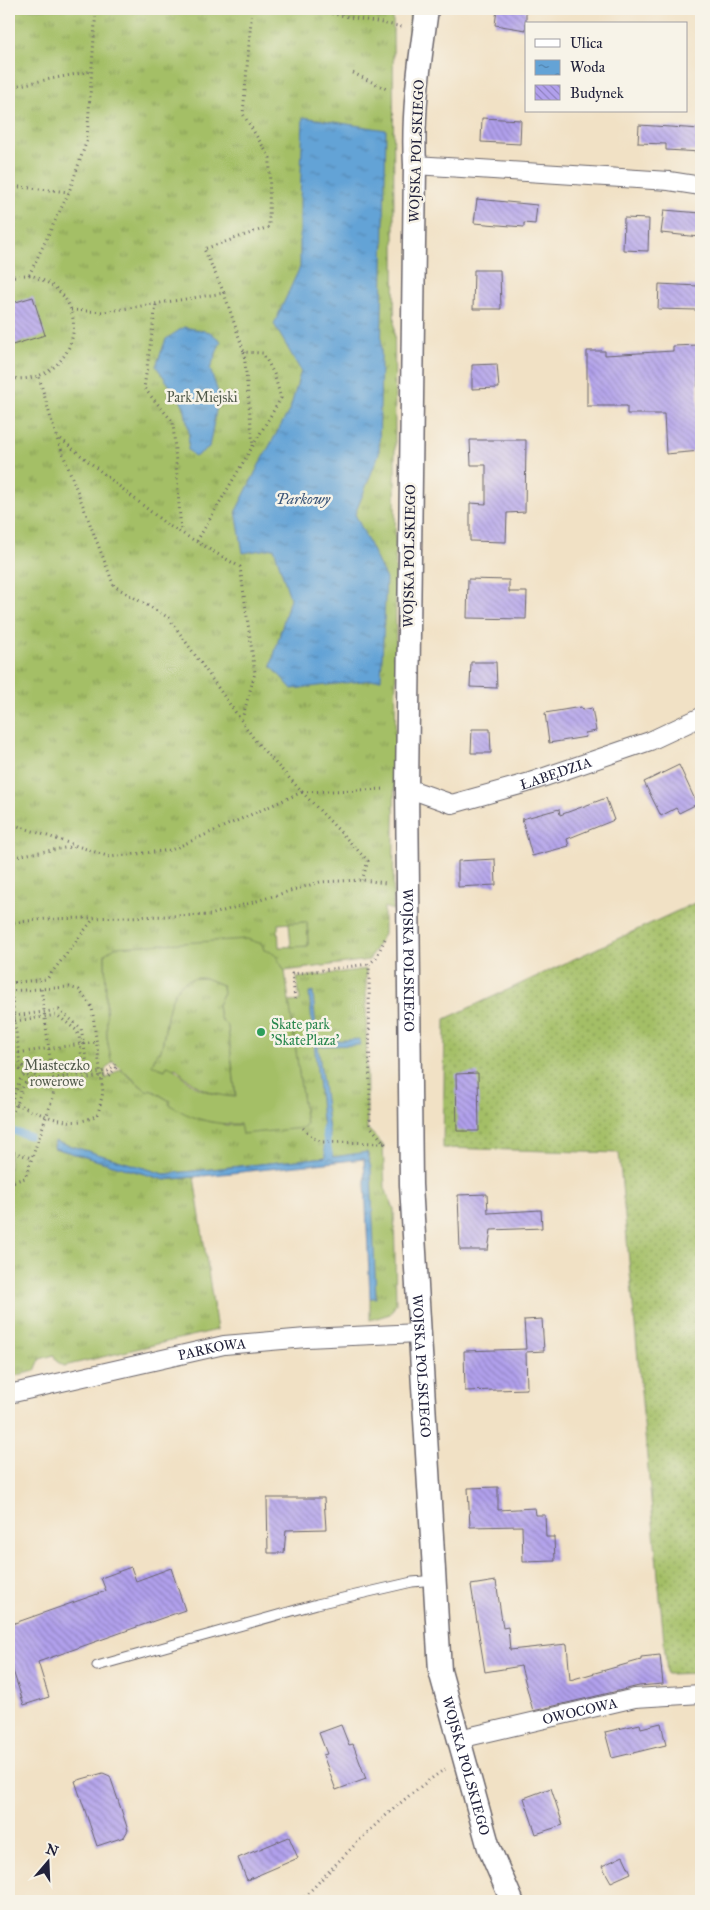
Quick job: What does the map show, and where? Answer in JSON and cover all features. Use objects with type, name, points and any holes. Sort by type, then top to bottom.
[{"type":"street","name":"WOJSKA POLSKIEGO","points":[[427,9],[416,89],[413,135],[415,165],[407,788],[394,887],[440,1671],[489,1848],[512,1901]]},
{"type":"street","points":[[415,165],[668,181],[701,186]]},
{"type":"street","name":"ŁABĘDZIA","points":[[407,788],[452,804],[527,783],[650,742],[701,716]]},
{"type":"street","name":"PARKOWA","points":[[9,1394],[224,1345],[306,1338],[420,1333]]},
{"type":"street","name":"OWOCOWA","points":[[461,1747],[635,1698],[701,1694]]},
{"type":"lane","points":[[97,1666],[317,1604],[412,1582],[435,1580]]},
{"type":"path","points":[[29,275],[69,192],[87,140],[96,9]]},
{"type":"path","points":[[252,9],[243,114],[270,158],[269,227],[204,249],[224,293],[244,352],[253,446]]},
{"type":"path","points":[[308,9],[406,28]]},
{"type":"path","points":[[9,87],[92,71]]},
{"type":"path","points":[[353,73],[390,90]]},
{"type":"path","points":[[9,186],[69,192]]},
{"type":"path","points":[[9,277],[29,275],[48,283],[59,291],[71,310],[73,337],[66,354],[55,367],[39,377],[22,380],[9,378]]},
{"type":"path","points":[[71,310],[103,312],[224,293]]},
{"type":"path","points":[[156,305],[144,388],[173,422],[181,532]]},
{"type":"path","points":[[197,541],[281,398],[274,374],[263,354],[244,352]]},
{"type":"path","points":[[39,377],[56,436],[114,586],[169,618],[210,678],[242,719],[257,743],[368,861],[362,880]]},
{"type":"path","points":[[56,436],[166,524],[240,567],[255,673],[242,719]]},
{"type":"path","points":[[9,823],[110,857],[171,850],[302,792],[407,788]]},
{"type":"path","points":[[9,857],[79,846]]},
{"type":"path","points":[[9,923],[94,918],[210,915],[320,882],[362,880],[394,887]]},
{"type":"path","points":[[94,918],[47,979],[9,983],[18,1053],[20,1064],[41,1080],[53,1081],[101,1074],[116,1065]]},
{"type":"path","points":[[295,1000],[292,974],[369,964],[376,958],[386,936]]},
{"type":"path","points":[[369,964],[370,1126],[386,1143],[388,1151]]},
{"type":"path","points":[[10,991],[69,986],[79,990],[92,1007],[103,1092],[102,1105],[98,1114],[92,1119],[71,1123],[10,1102]]},
{"type":"path","points":[[9,1183],[25,1178],[53,1098],[53,1081],[41,988]]},
{"type":"path","points":[[9,1012],[15,1066],[39,1085],[84,1074],[89,1076]]},
{"type":"path","points":[[9,1019],[15,1020],[44,1015]]},
{"type":"path","points":[[9,1019],[14,1016],[57,1016],[76,1030],[82,1044],[89,1076]]},
{"type":"path","points":[[9,1054],[97,1042]]},
{"type":"path","points":[[82,1044],[84,1074]]},
{"type":"path","points":[[9,1108],[10,1102],[28,1070]]},
{"type":"path","points":[[9,1114],[16,1104],[24,1083],[30,1078]]},
{"type":"path","points":[[303,1128],[315,1139],[323,1142],[386,1143]]},
{"type":"path","points":[[9,1151],[32,1158]]},
{"type":"path","points":[[301,1901],[380,1818],[461,1747]]},
{"type":"green space","name":"Park Miejski","points":[[9,9],[393,9],[396,673],[393,910],[384,907],[384,934],[369,960],[285,971],[274,956],[105,954],[107,1037],[113,1062],[105,1070],[106,1079],[120,1069],[148,1092],[149,1089],[170,1101],[225,1125],[306,1124],[289,1002],[300,1001],[297,978],[366,969],[367,1128],[383,1145],[385,1188],[394,1209],[396,1304],[390,1314],[370,1320],[370,1298],[376,1297],[369,1155],[332,1157],[330,1145],[324,1146],[327,1157],[164,1174],[56,1142],[54,1148],[165,1180],[194,1177],[217,1330],[64,1366],[56,1361],[54,1355],[40,1359],[35,1371],[9,1377]],"holes":[[[307,922],[308,946],[279,947],[278,924]]]},
{"type":"green space","points":[[408,9],[415,9],[407,62],[410,15]]},
{"type":"green space","points":[[701,900],[701,1673],[667,1674],[619,1153],[443,1148],[445,1019]]},
{"type":"green space","points":[[307,922],[308,946],[291,947],[289,923]]},
{"type":"green space","name":"Skate park 'SkatePlaza'","points":[[247,939],[262,944],[264,950],[274,953],[285,971],[306,1124],[303,1128],[242,1134],[240,1124],[212,1122],[185,1114],[169,1104],[170,1101],[150,1089],[148,1092],[111,1060],[107,1037],[105,954],[115,947]],"holes":[[[200,978],[205,978],[222,985],[223,994],[218,1005],[220,1018],[228,1027],[236,1097],[205,1091],[189,1082],[170,1067],[167,1066],[165,1070],[152,1065],[157,1052],[160,1053],[170,1003],[179,986],[188,980]]]},
{"type":"green space","points":[[205,978],[222,985],[223,994],[218,1005],[220,1018],[228,1027],[236,1097],[218,1095],[203,1089],[176,1068],[165,1070],[152,1065],[157,1052],[160,1053],[170,1003],[174,994],[179,986],[186,981]]},
{"type":"water","name":"Parkowy","points":[[303,117],[386,130],[379,454],[355,514],[386,579],[381,679],[292,689],[271,666],[290,598],[274,548],[243,553],[236,511],[290,409],[301,371],[274,324],[300,267]]},
{"type":"water","points":[[184,327],[210,332],[221,341],[210,369],[219,395],[209,447],[195,457],[188,450],[189,432],[184,406],[156,366],[166,339]]},
{"type":"water","points":[[313,992],[317,1042],[360,1039],[360,1045],[318,1046],[330,1138],[324,1139],[309,993]]},
{"type":"water","points":[[55,1141],[164,1174],[326,1157],[324,1146],[330,1145],[333,1157],[367,1152],[371,1168],[376,1298],[370,1298],[364,1159],[165,1180],[54,1148]]},
{"type":"building","points":[[497,9],[526,9],[525,30],[495,25]]},
{"type":"building","points":[[482,118],[521,120],[520,144],[481,142]]},
{"type":"building","points":[[639,125],[701,129],[701,152],[666,150],[666,144],[638,143]]},
{"type":"building","points":[[477,199],[537,205],[535,224],[524,223],[524,227],[474,223]]},
{"type":"building","points":[[664,210],[701,213],[700,237],[661,233]]},
{"type":"building","points":[[624,218],[649,219],[648,251],[623,250]]},
{"type":"building","points":[[474,270],[500,270],[501,309],[473,309]]},
{"type":"building","points":[[659,284],[698,286],[697,310],[658,309]]},
{"type":"building","points":[[33,297],[45,335],[9,346],[9,304]]},
{"type":"building","points":[[698,345],[698,414],[701,414],[701,451],[666,454],[664,414],[627,414],[627,406],[587,406],[587,351],[605,351],[605,355],[673,351],[673,346]]},
{"type":"building","points":[[497,364],[499,388],[472,389],[472,365]]},
{"type":"building","points":[[470,440],[526,440],[525,512],[507,513],[506,542],[470,541],[470,503],[486,504],[486,465],[471,465]]},
{"type":"building","points":[[468,579],[509,580],[509,592],[527,592],[526,619],[467,618]]},
{"type":"building","points":[[471,662],[496,662],[497,688],[470,687]]},
{"type":"building","points":[[581,707],[582,710],[592,708],[596,731],[585,733],[586,737],[549,743],[545,713]]},
{"type":"building","points":[[472,729],[490,729],[491,753],[471,753]]},
{"type":"building","points":[[679,765],[697,804],[679,813],[676,808],[661,816],[644,782]]},
{"type":"building","points":[[606,798],[614,820],[567,839],[569,846],[532,856],[522,819],[559,809],[560,815]]},
{"type":"building","points":[[495,859],[496,885],[458,887],[458,861]]},
{"type":"building","points":[[478,1073],[479,1131],[457,1131],[456,1074]]},
{"type":"building","points":[[487,1194],[488,1213],[541,1210],[542,1228],[491,1230],[488,1250],[460,1250],[458,1195]]},
{"type":"building","points":[[542,1319],[544,1351],[526,1352],[527,1389],[465,1391],[464,1351],[526,1349],[524,1320]]},
{"type":"building","points":[[498,1487],[498,1510],[535,1508],[536,1515],[545,1515],[546,1537],[554,1537],[555,1561],[523,1562],[522,1526],[470,1527],[468,1488]]},
{"type":"building","points":[[267,1498],[324,1498],[326,1529],[286,1530],[284,1553],[268,1553]]},
{"type":"building","points":[[131,1567],[136,1581],[171,1568],[185,1610],[38,1662],[49,1697],[24,1705],[9,1658],[9,1625],[106,1591],[101,1578]]},
{"type":"building","points":[[496,1581],[503,1628],[508,1627],[510,1650],[567,1644],[570,1680],[641,1660],[641,1657],[660,1655],[663,1684],[639,1686],[533,1711],[521,1666],[485,1672],[471,1585]]},
{"type":"building","points":[[661,1723],[666,1745],[612,1758],[605,1732],[640,1724],[641,1728]]},
{"type":"building","points":[[341,1725],[349,1745],[353,1744],[366,1779],[336,1790],[323,1755],[327,1754],[319,1733]]},
{"type":"building","points":[[103,1773],[110,1776],[128,1830],[124,1837],[97,1846],[75,1781]]},
{"type":"building","points":[[551,1788],[563,1825],[536,1834],[524,1798]]},
{"type":"building","points":[[289,1837],[298,1858],[247,1880],[238,1858]]},
{"type":"building","points":[[623,1856],[631,1873],[611,1882],[602,1866]]},
{"type":"waterway","points":[[9,1130],[29,1136]]},
{"type":"waterway","points":[[325,1130],[329,1154]]},
{"type":"place","name":"Skate park 'SkatePlaza'","points":[[261,1032]]},
{"type":"park label","name":"Miasteczko rowerowe","points":[[57,1074]]}]
